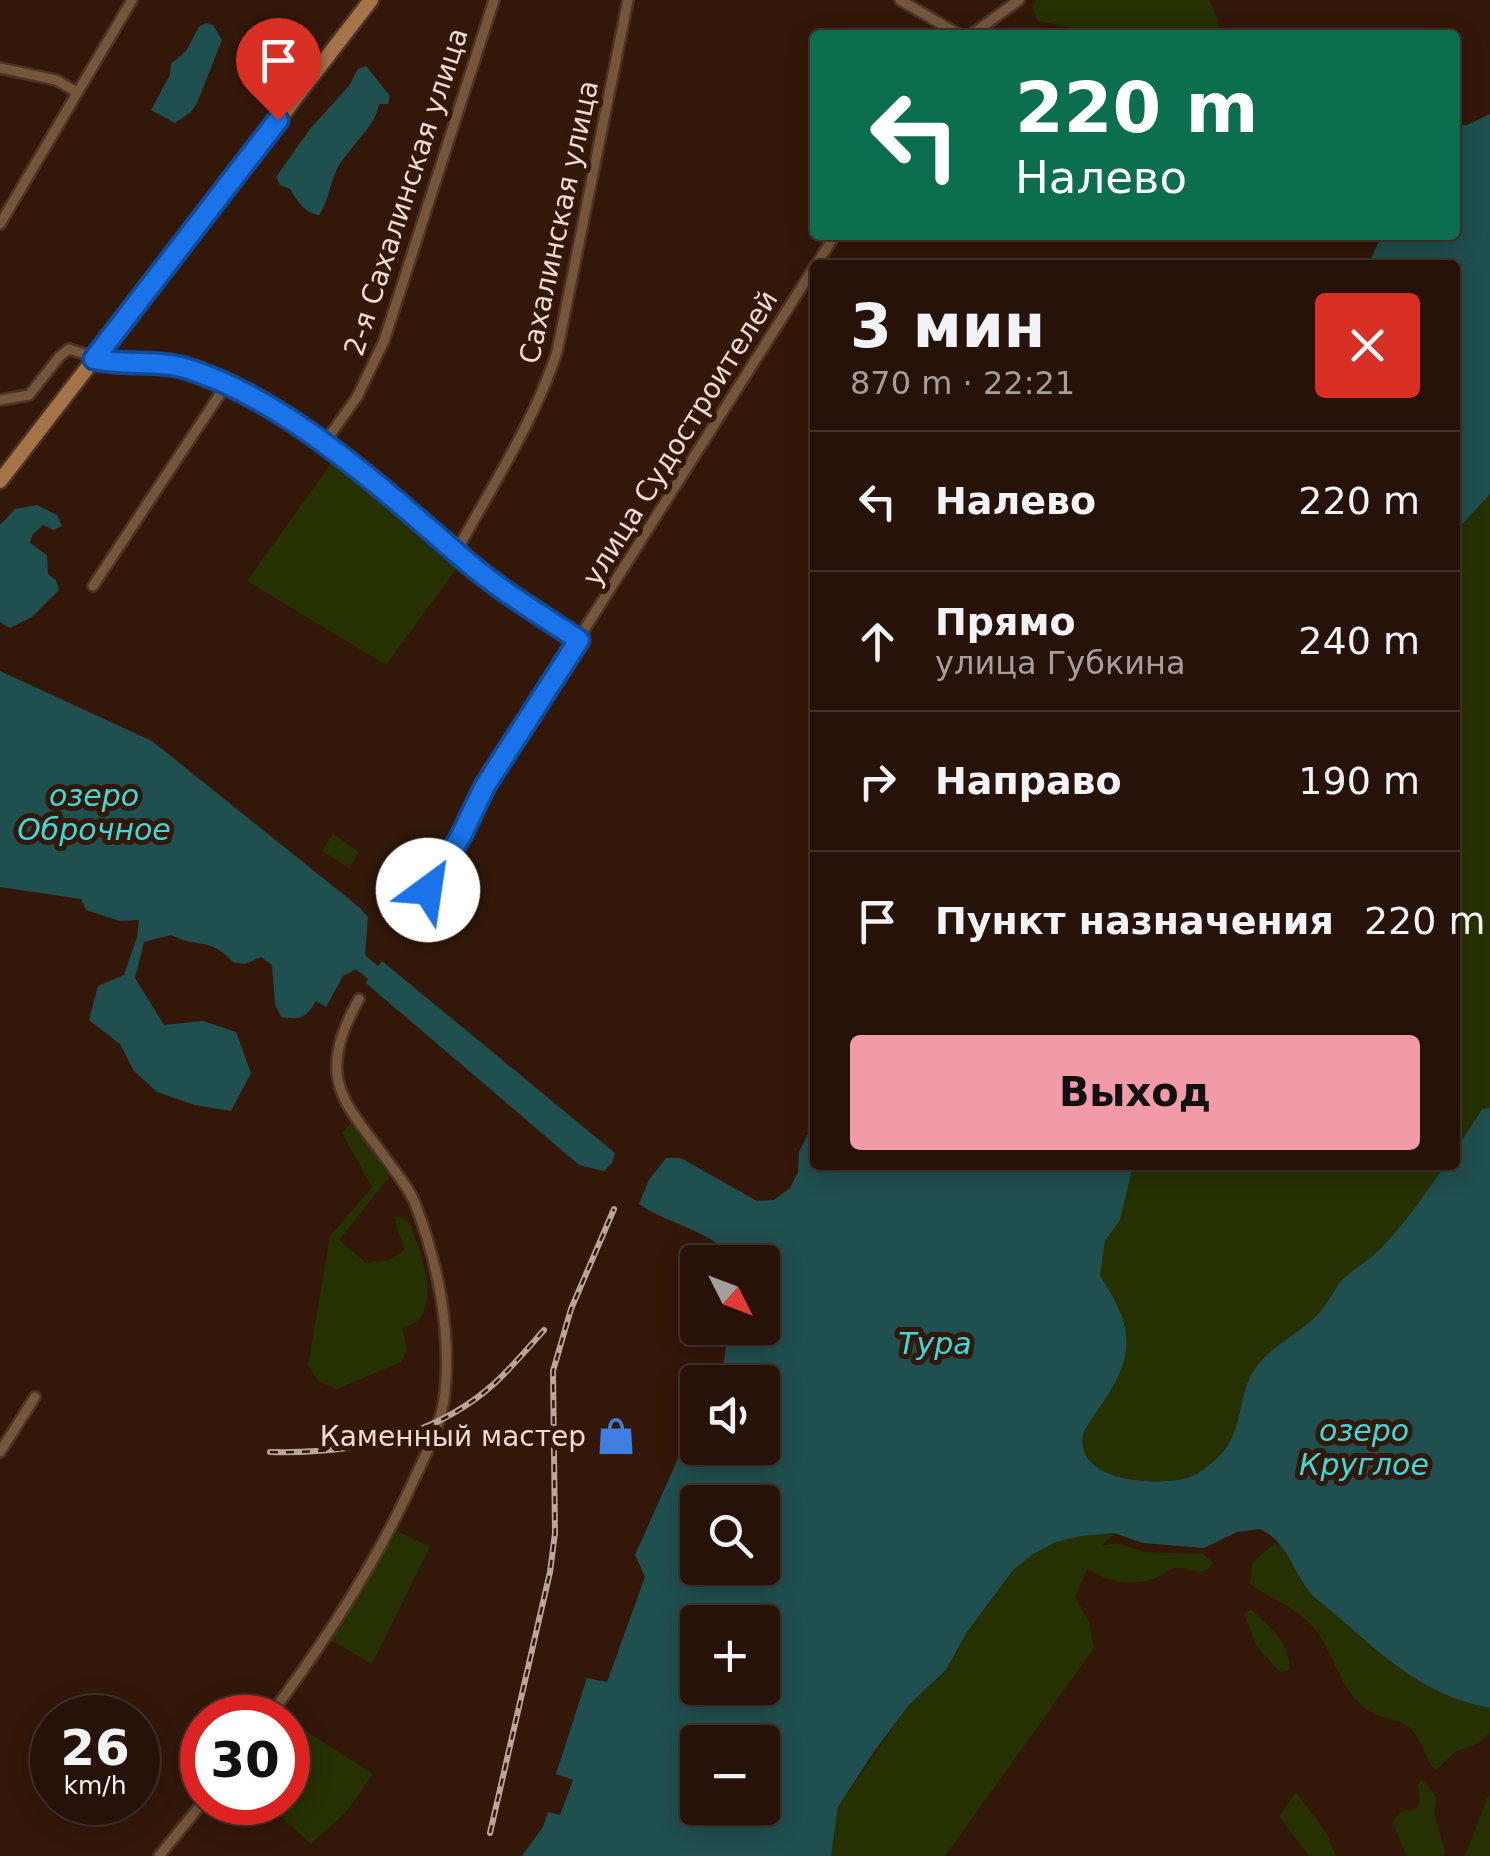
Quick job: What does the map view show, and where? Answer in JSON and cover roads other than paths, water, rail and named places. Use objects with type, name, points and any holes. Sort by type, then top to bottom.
[{"type":"main road","points":[[0,480],[372,0]]},
{"type":"street","points":[[0,224],[132,0]]},
{"type":"street","name":"2-я Сахалинская улица","points":[[323,445],[357,397],[384,341],[494,0]]},
{"type":"street","name":"Сахалинская улица","points":[[456,552],[530,420],[558,352],[628,0]]},
{"type":"street","points":[[900,0],[953,30]]},
{"type":"street","points":[[978,30],[1020,0]]},
{"type":"street","points":[[0,68],[56,80],[77,92]]},
{"type":"street","name":"улица Судостроителей","points":[[428,890],[485,786],[810,274]]},
{"type":"street","points":[[0,400],[29,395],[64,351],[69,350],[132,365],[167,364],[226,384],[276,410],[522,603],[579,640]]},
{"type":"street","points":[[94,586],[226,384]]},
{"type":"street","points":[[283,1695],[388,1536],[427,1452],[445,1394],[446,1318],[416,1204],[364,1127],[350,1114],[338,1082],[336,1052],[359,999]]},
{"type":"street","points":[[0,1452],[35,1397]]},
{"type":"street","points":[[160,1856],[185,1825]]},
{"type":"water","points":[[206,23],[213,25],[222,40],[197,103],[175,123],[151,110],[170,75],[171,64]]},
{"type":"water","points":[[366,66],[390,96],[388,104],[379,104],[372,122],[336,171],[322,210],[319,215],[314,214],[276,177],[310,129],[349,86],[358,69]]},
{"type":"water","points":[[1490,114],[1490,494],[1460,527],[1460,260],[1370,260],[1380,240],[1460,240],[1460,125]]},
{"type":"water","points":[[37,505],[57,515],[62,526],[53,530],[43,525],[32,535],[30,543],[47,555],[48,574],[56,580],[59,590],[32,617],[10,628],[0,622],[0,525],[15,509]]},
{"type":"water","name":"озеро Оброчное","points":[[0,671],[152,741],[359,907],[368,917],[365,955],[378,966],[382,961],[615,1153],[612,1163],[604,1171],[579,1165],[366,983],[368,979],[356,969],[343,976],[326,1007],[316,1001],[302,1016],[281,1017],[275,1004],[272,965],[261,957],[245,964],[233,962],[217,949],[171,935],[144,942],[135,978],[164,1025],[203,1021],[236,1032],[251,1073],[231,1111],[195,1105],[157,1092],[134,1071],[120,1044],[89,1020],[98,986],[124,975],[139,920],[120,921],[86,910],[81,899],[0,887]]},
{"type":"water","name":"Тура","points":[[1490,1108],[1490,1708],[1439,1691],[1395,1664],[1313,1596],[1278,1542],[1260,1529],[1237,1532],[1204,1548],[1143,1543],[1114,1533],[1081,1536],[1056,1542],[1014,1569],[967,1632],[946,1670],[909,1705],[838,1807],[831,1856],[522,1856],[543,1827],[548,1812],[560,1815],[573,1780],[556,1774],[587,1678],[607,1682],[645,1577],[635,1555],[680,1454],[680,1465],[780,1465],[780,1365],[723,1365],[726,1345],[780,1345],[780,1245],[718,1245],[639,1204],[649,1180],[666,1158],[681,1158],[757,1201],[774,1200],[790,1188],[798,1172],[799,1152],[810,1130],[810,1170],[1132,1170],[1120,1220],[1105,1241],[1100,1276],[1121,1313],[1124,1360],[1109,1394],[1086,1429],[1083,1447],[1097,1468],[1141,1481],[1187,1478],[1225,1450],[1254,1370],[1317,1315],[1344,1278],[1376,1253],[1441,1170],[1460,1170],[1460,1143],[1482,1109]]},
{"type":"railway","points":[[490,1833],[550,1572],[555,1533],[553,1371],[571,1309],[614,1209]]},
{"type":"railway","points":[[270,1452],[361,1446],[419,1430],[472,1401],[502,1376],[544,1330]]},
{"type":"place","name":"Каменный мастер","points":[[616,1436]]},
{"type":"water label","name":"озеро Круглое","points":[[1364,1447]]}]
